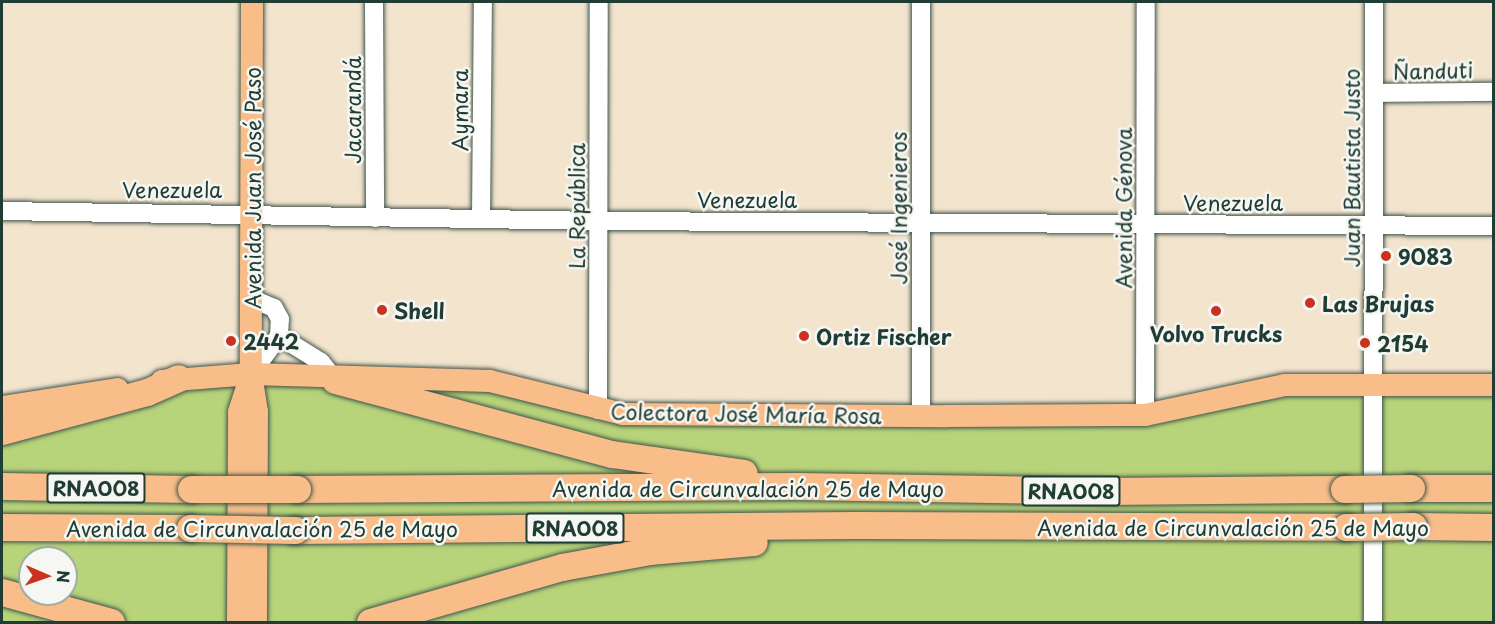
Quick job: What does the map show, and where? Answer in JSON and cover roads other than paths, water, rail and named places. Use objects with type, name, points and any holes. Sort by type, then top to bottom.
[{"type":"highway","points":[[2,431],[147,392],[178,378]]},
{"type":"highway","points":[[335,380],[612,454],[667,465],[730,469],[798,486]]},
{"type":"highway","name":"Avenida de Circunvalación 25 de Mayo","points":[[2,486],[297,489],[798,486],[1105,491],[1494,488]]},
{"type":"highway","points":[[370,622],[562,567],[649,551],[776,540],[856,525]]},
{"type":"highway","name":"Avenida de Circunvalación 25 de Mayo","points":[[2,526],[295,530],[856,525],[1494,527]]},
{"type":"highway","points":[[2,592],[111,622]]},
{"type":"main road","name":"Avenida Juan José Paso","points":[[252,2],[251,375],[257,412],[256,622]]},
{"type":"main road","name":"Avenida Juan José Paso","points":[[238,622],[239,412],[251,375]]},
{"type":"main road","name":"Colectora José María Rosa","points":[[2,407],[178,378],[251,375],[335,380],[490,381],[598,410],[623,414],[1145,415],[1285,385],[1494,385]]},
{"type":"street","name":"Jacarandá","points":[[374,2],[375,218]]},
{"type":"street","name":"Aymara","points":[[481,219],[483,2]]},
{"type":"street","name":"La República","points":[[598,410],[599,2]]},
{"type":"street","name":"José Ingenieros","points":[[921,2],[921,415]]},
{"type":"street","name":"Avenida Génova","points":[[1145,415],[1146,2]]},
{"type":"street","name":"Juan Bautista Justo","points":[[1373,622],[1374,2]]},
{"type":"street","name":"Ñanduti","points":[[1374,93],[1494,92]]},
{"type":"street","name":"Venezuela","points":[[2,211],[235,212],[252,217],[598,221],[1494,226]]},
{"type":"street","points":[[251,298],[273,308],[280,319],[279,336],[251,375]]},
{"type":"street","points":[[279,336],[321,362],[335,380]]},
{"type":"place","name":"9083","points":[[1386,256]]},
{"type":"place","name":"Las Brujas","points":[[1310,303]]},
{"type":"place","name":"Shell","points":[[382,310]]},
{"type":"place","name":"Volvo Trucks","points":[[1216,311]]},
{"type":"place","name":"Ortiz Fischer","points":[[804,336]]},
{"type":"place","name":"2442","points":[[231,341]]},
{"type":"place","name":"2154","points":[[1365,343]]}]
